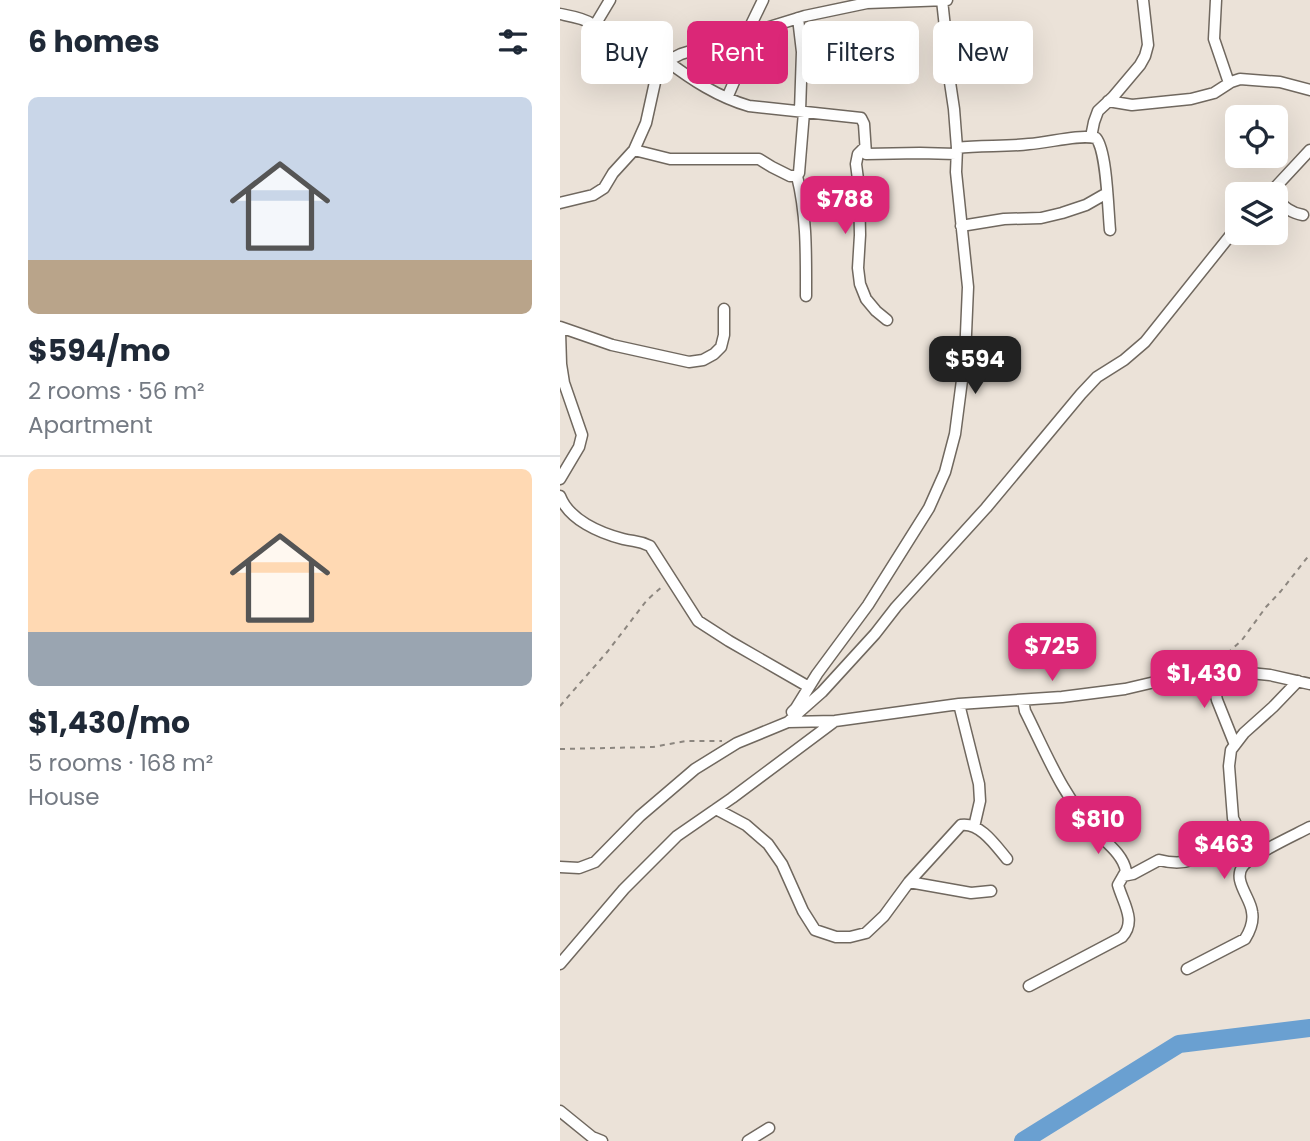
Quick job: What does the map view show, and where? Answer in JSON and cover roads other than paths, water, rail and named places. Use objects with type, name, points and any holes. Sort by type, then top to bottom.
[{"type":"street","points":[[597,21],[610,0]]},
{"type":"street","points":[[776,727],[796,708],[817,674],[868,605],[929,508],[945,472],[955,434],[965,357],[968,287],[956,172],[957,151],[944,0],[867,3],[788,21]]},
{"type":"street","points":[[1091,137],[1098,111],[1145,57],[1148,45],[1143,0]]},
{"type":"street","points":[[1216,0],[1214,39],[1229,83]]},
{"type":"street","points":[[751,21],[760,1]]},
{"type":"street","points":[[560,14],[588,21]]},
{"type":"street","points":[[798,18],[802,52],[802,111],[797,176],[805,228],[806,296]]},
{"type":"street","points":[[673,69],[727,98],[749,106],[861,118],[864,124],[865,152],[869,155],[957,151],[979,146],[1026,145],[1096,138],[1100,143],[1110,230]]},
{"type":"street","points":[[1108,101],[1132,105],[1191,99],[1214,93],[1229,83],[1248,78],[1280,82],[1310,90]]},
{"type":"street","points":[[560,204],[593,195],[604,188],[613,173],[634,150],[646,123],[655,84]]},
{"type":"street","points":[[727,98],[733,84]]},
{"type":"street","points":[[865,147],[858,154],[856,164],[860,211],[860,284],[866,299],[887,320]]},
{"type":"street","points":[[1283,182],[1310,149]]},
{"type":"street","points":[[634,150],[670,159],[759,159],[790,176],[797,176]]},
{"type":"street","points":[[961,226],[1004,219],[1041,218],[1086,205],[1107,192]]},
{"type":"street","points":[[1288,210],[1303,215]]},
{"type":"street","points":[[560,867],[579,868],[595,862],[640,816],[695,769],[737,743],[788,722],[822,692],[986,508],[1097,377],[1124,360],[1145,342],[1225,242]]},
{"type":"street","points":[[560,327],[612,345],[689,362],[703,360],[721,347],[724,309]]},
{"type":"street","points":[[560,332],[561,364],[565,383],[582,435],[579,447],[560,479]]},
{"type":"street","points":[[560,496],[569,512],[596,530],[650,546],[698,621],[729,642],[809,687]]},
{"type":"street","points":[[788,722],[835,721],[959,704],[1023,701],[1125,689],[1215,671],[1270,675],[1310,684]]},
{"type":"street","points":[[1215,671],[1217,701],[1235,745]]},
{"type":"street","points":[[1257,855],[1241,837],[1233,818],[1229,766],[1231,750],[1244,733],[1298,681]]},
{"type":"street","points":[[1023,701],[1071,802],[1122,859],[1126,871],[1118,885],[1130,918],[1128,932],[1122,937],[1029,986]]},
{"type":"street","points":[[959,704],[979,784],[980,801],[974,827]]},
{"type":"street","points":[[560,964],[624,889],[677,836],[835,721]]},
{"type":"street","points":[[716,809],[746,825],[768,844],[782,864],[797,899],[815,930],[836,937],[866,933],[884,916],[909,882],[961,825],[966,823],[979,829],[1007,859]]},
{"type":"street","points":[[1187,969],[1245,939],[1251,930],[1253,914],[1239,876],[1243,864],[1310,827]]},
{"type":"street","points":[[1123,876],[1133,874],[1159,860],[1180,863],[1199,856],[1205,851],[1211,835]]},
{"type":"street","points":[[909,882],[971,893],[991,891]]},
{"type":"street","points":[[560,1111],[602,1141]]},
{"type":"street","points":[[748,1141],[769,1128]]},
{"type":"waterway","points":[[1023,1141],[1179,1044],[1310,1028]]}]
